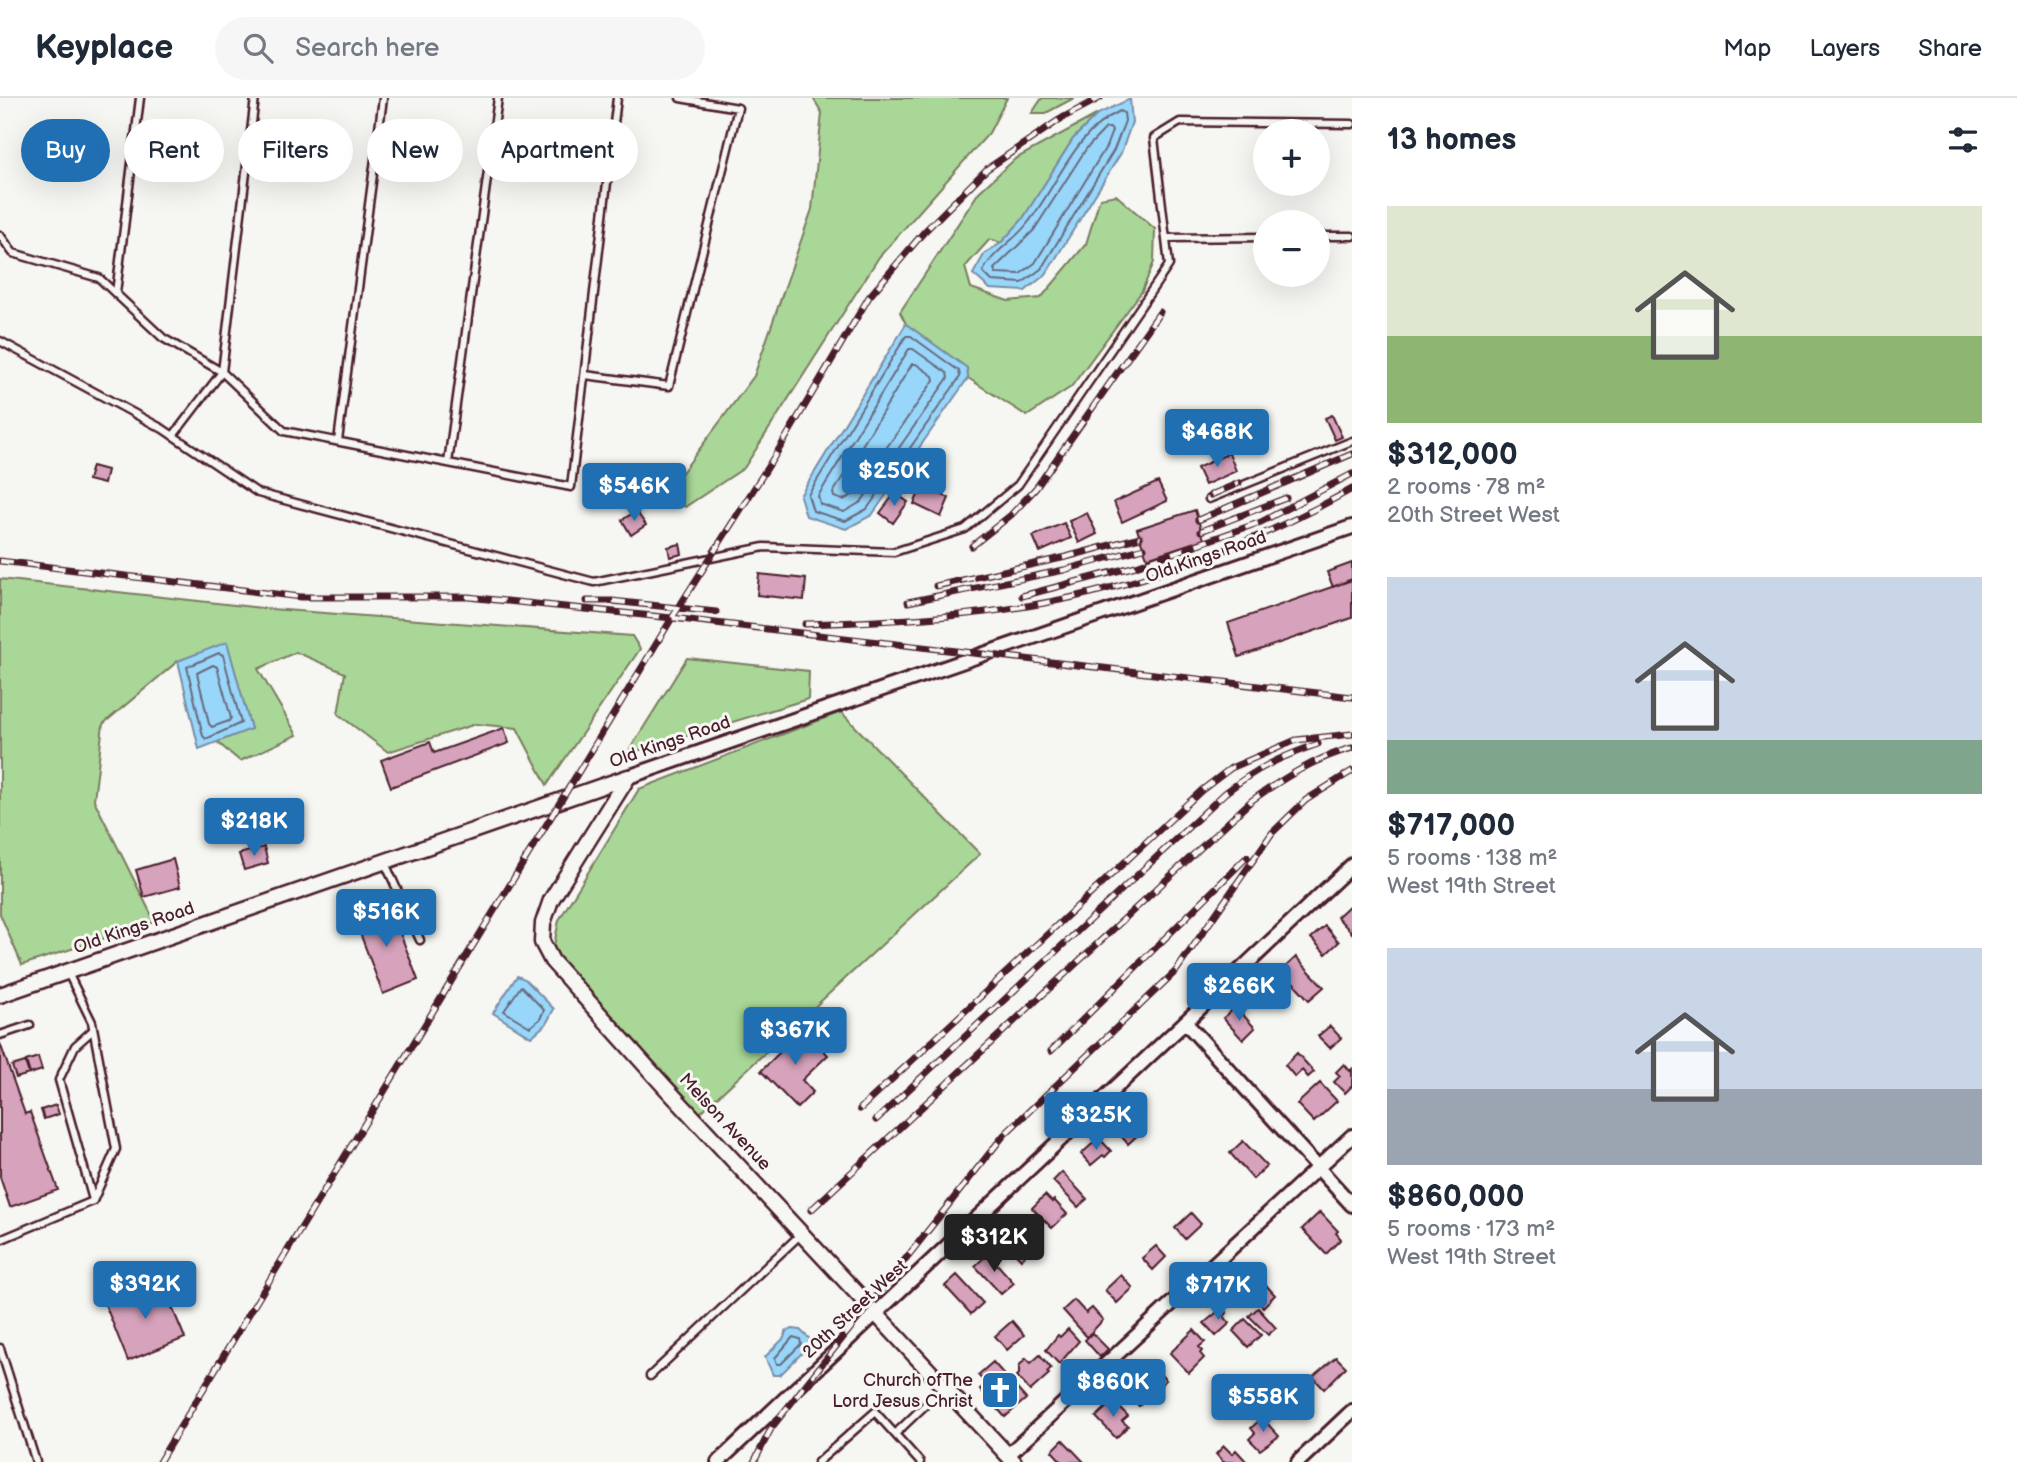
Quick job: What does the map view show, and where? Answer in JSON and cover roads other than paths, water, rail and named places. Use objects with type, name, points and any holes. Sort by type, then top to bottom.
[{"type":"street","name":"Old Kings Road","points":[[0,995],[1352,527]]},
{"type":"street","name":"Melson Avenue","points":[[628,777],[551,900],[542,923],[542,942],[552,961],[1011,1459]]},
{"type":"street","name":"20th Street West","points":[[718,1462],[1352,864]]},
{"type":"street","points":[[1185,1022],[1352,1205]]},
{"type":"street","points":[[1011,1459],[1352,1136]]},
{"type":"street","points":[[1298,1462],[1352,1411]]},
{"type":"lane","points":[[116,293],[140,98]]},
{"type":"lane","points":[[173,436],[222,372],[256,98]]},
{"type":"lane","points":[[338,442],[383,98]]},
{"type":"lane","points":[[448,463],[498,98]]},
{"type":"lane","points":[[0,235],[13,253],[99,278],[163,338],[222,372],[284,431],[571,487],[617,98]]},
{"type":"lane","points":[[584,375],[669,386],[738,108],[680,98]]},
{"type":"lane","points":[[0,341],[173,436],[258,493],[594,582],[764,547],[894,552],[965,529],[1018,485],[1169,265],[1154,138],[1180,122],[1352,124]]},
{"type":"lane","points":[[1330,236],[1352,236]]},
{"type":"lane","points":[[1166,238],[1253,237]]},
{"type":"lane","points":[[1209,499],[1352,441]]},
{"type":"lane","points":[[384,861],[420,940]]},
{"type":"lane","points":[[0,1240],[93,1201],[116,1149],[93,1030],[67,971]]},
{"type":"lane","points":[[0,1035],[30,1025]]},
{"type":"lane","points":[[93,1030],[75,1046],[59,1080],[93,1201]]},
{"type":"lane","points":[[650,1376],[802,1233]]},
{"type":"lane","points":[[0,1349],[36,1462]]},
{"type":"lane","points":[[895,1434],[944,1387]]},
{"type":"lane","points":[[818,1462],[875,1412],[920,1462]]},
{"type":"water","points":[[1130,99],[1132,122],[1121,153],[1046,274],[1025,291],[990,289],[973,274],[985,253],[1001,243],[1022,220],[1073,139],[1098,114]]},
{"type":"water","points":[[906,324],[967,368],[968,378],[872,515],[846,529],[806,516],[800,496]]},
{"type":"water","points":[[227,642],[251,729],[199,749],[178,661]]},
{"type":"water","points":[[517,976],[525,979],[554,1009],[546,1024],[531,1037],[493,1013]]},
{"type":"water","points":[[800,1330],[811,1340],[810,1345],[780,1375],[773,1375],[765,1357],[784,1338],[786,1331]]},
{"type":"railway","points":[[159,1462],[672,618],[781,446],[869,297],[924,232],[987,169],[1062,118],[1100,98]]},
{"type":"railway","points":[[972,546],[1011,515],[1036,488],[1160,312]]},
{"type":"railway","points":[[1198,520],[1352,454]]},
{"type":"railway","points":[[1022,596],[1136,566],[1261,522],[1352,474]]},
{"type":"railway","points":[[1211,495],[1239,483]]},
{"type":"railway","points":[[805,624],[913,619],[985,612],[1091,593],[1158,574],[1225,550],[1352,489]]},
{"type":"railway","points":[[1201,531],[1286,498]]},
{"type":"railway","points":[[936,586],[1066,557],[1140,537]]},
{"type":"railway","points":[[908,602],[1064,570],[1144,548]]},
{"type":"railway","points":[[0,561],[301,597],[468,597],[1352,697]]},
{"type":"railway","points":[[587,601],[612,601],[716,612]]},
{"type":"railway","points":[[860,1109],[1202,790],[1231,768],[1296,740],[1352,734]]},
{"type":"railway","points":[[876,1120],[1225,793],[1269,764],[1318,744]]},
{"type":"railway","points":[[811,1210],[1251,801],[1299,770],[1352,748]]},
{"type":"railway","points":[[754,1462],[772,1427],[1004,1135],[1176,971],[1272,833],[1306,800],[1352,771]]},
{"type":"railway","points":[[1051,1051],[1247,857]]},
{"type":"place","name":"Church ofThe Lord Jesus Christ","points":[[1000,1390]]}]
